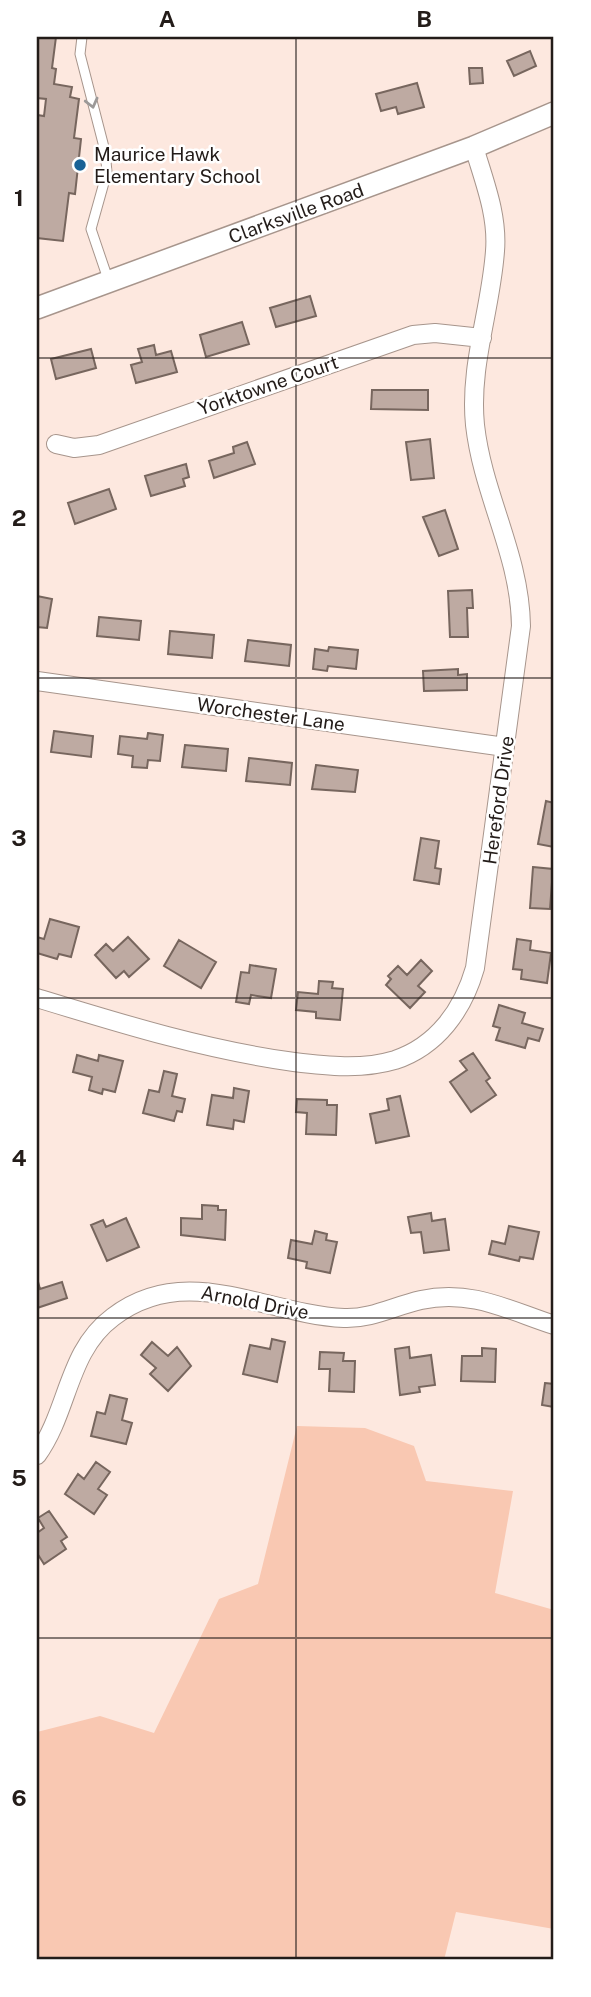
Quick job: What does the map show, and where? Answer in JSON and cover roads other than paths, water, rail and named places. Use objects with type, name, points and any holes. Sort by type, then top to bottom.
[{"type":"street","name":"Clarksville Road","points":[[37,308],[474,147],[554,113]]},
{"type":"street","name":"Hereford Drive","points":[[37,998],[165,1037],[266,1058],[358,1066],[397,1059],[416,1050],[449,1023],[470,987],[521,626],[516,571],[479,453],[474,394],[495,250],[495,227],[492,206],[474,147]]},
{"type":"street","name":"Yorktowne Court","points":[[56,444],[74,449],[99,445],[413,335],[435,333],[482,338]]},
{"type":"street","name":"Worchester Lane","points":[[37,681],[505,747]]},
{"type":"street","name":"Arnold Drive","points":[[37,1455],[58,1420],[74,1368],[84,1349],[111,1317],[152,1295],[176,1290],[215,1292],[331,1317],[351,1318],[374,1315],[418,1300],[460,1296],[495,1302],[554,1325]]},
{"type":"lane","points":[[82,37],[80,54],[105,151],[107,172],[91,229],[109,282]]},
{"type":"place","name":"Maurice Hawk Elementary School","points":[[80,165]]}]
